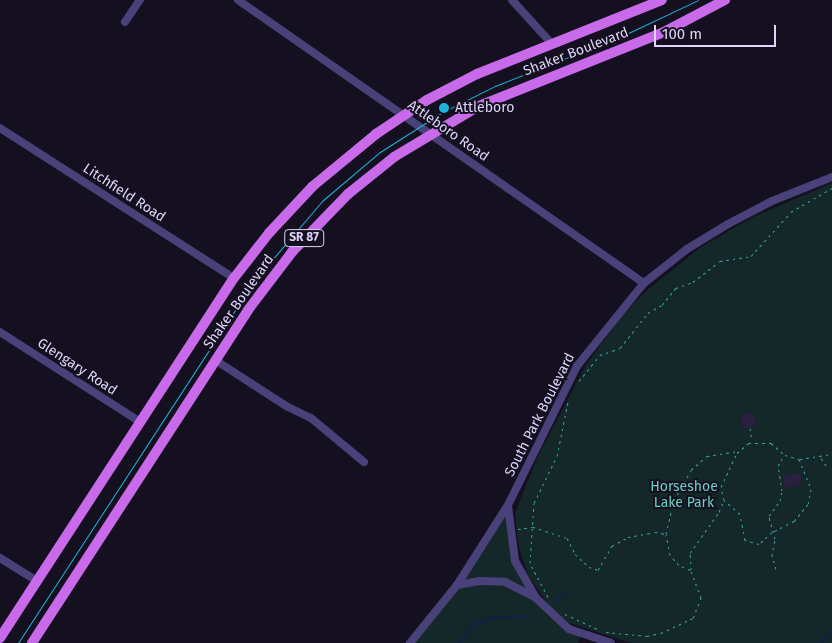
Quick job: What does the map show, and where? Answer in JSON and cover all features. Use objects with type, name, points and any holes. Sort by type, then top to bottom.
[{"type":"main road","name":"Shaker Boulevard","points":[[0,638],[234,278],[269,232],[313,186],[403,115],[477,74],[662,0]]},
{"type":"main road","name":"Shaker Boulevard","points":[[32,643],[268,282],[319,222],[383,165],[431,134],[501,96],[664,32],[725,0]]},
{"type":"street","points":[[125,22],[140,0]]},
{"type":"street","name":"Attleboro Road","points":[[238,0],[644,283]]},
{"type":"street","points":[[512,0],[552,44]]},
{"type":"street","name":"Litchfield Road","points":[[0,128],[234,278]]},
{"type":"street","name":"South Park Boulevard","points":[[410,643],[457,585],[508,504],[577,366],[644,283],[687,249],[728,224],[772,201],[832,176]]},
{"type":"street","name":"Glengary Road","points":[[0,332],[140,422]]},
{"type":"street","points":[[216,360],[286,406],[311,418],[364,462]]},
{"type":"street","points":[[508,504],[515,561],[536,598]]},
{"type":"street","points":[[0,558],[37,581]]},
{"type":"street","points":[[457,585],[480,581],[504,582],[536,598],[569,629],[611,643]]},
{"type":"path","points":[[578,382],[600,355],[620,348],[648,313],[662,305],[676,288],[693,282],[720,261],[750,256],[791,212],[832,188]]},
{"type":"path","points":[[552,603],[538,582],[530,563],[534,503],[557,456],[571,396]]},
{"type":"path","points":[[750,428],[752,441]]},
{"type":"path","points":[[799,460],[809,481],[811,496],[805,508],[790,524],[772,532],[759,544],[745,540],[740,514],[724,500],[721,487],[739,451],[752,441],[771,443],[785,455],[799,460],[832,454]]},
{"type":"path","points":[[691,570],[673,560],[666,534],[674,500],[691,470],[707,456],[739,451]]},
{"type":"path","points":[[776,569],[769,516],[780,501],[782,490],[778,466],[785,455]]},
{"type":"path","points":[[820,457],[827,467]]},
{"type":"path","points":[[564,613],[614,634],[660,633],[688,620],[698,610],[700,598],[691,570],[690,552],[712,524],[724,500]]},
{"type":"path","points":[[510,529],[533,527],[567,538],[576,554],[589,567],[598,570],[612,546],[628,537],[654,532],[666,534]]},
{"type":"green space","name":"Horseshoe Lake Park","points":[[832,183],[832,643],[631,643],[569,623],[555,614],[528,575],[518,544],[515,513],[538,456],[586,365],[621,317],[645,292],[701,247],[753,217]]},
{"type":"green space","points":[[508,505],[515,561],[536,598],[582,634],[578,643],[410,643],[428,624]]},
{"type":"building","points":[[754,413],[756,427],[743,429],[741,415]]},
{"type":"building","points":[[800,473],[802,485],[784,488],[782,476]]},
{"type":"waterway","points":[[555,601],[565,591]]},
{"type":"waterway","points":[[459,643],[472,625],[493,617],[525,616]]},
{"type":"waterway","points":[[821,643],[832,629]]},
{"type":"tram line","points":[[18,643],[254,281],[322,201],[380,152],[441,113],[495,86],[622,36],[698,0]]},
{"type":"place","name":"Attleboro","points":[[444,108]]}]
